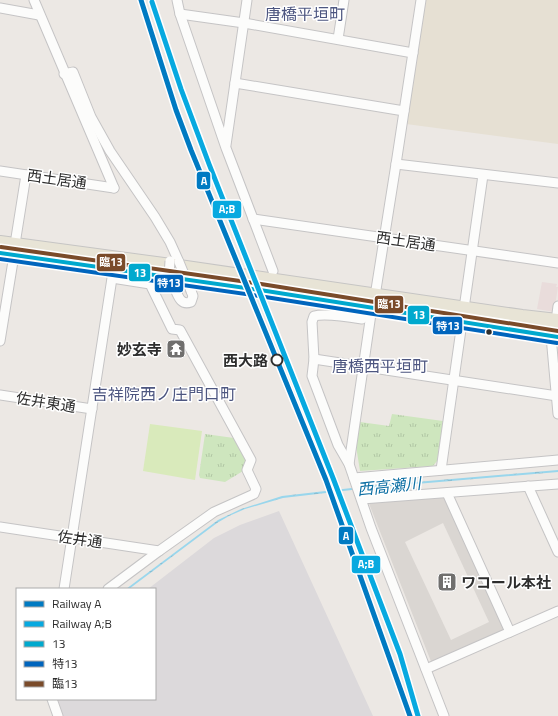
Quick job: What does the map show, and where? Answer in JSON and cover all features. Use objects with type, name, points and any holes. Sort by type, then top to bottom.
[{"type":"main road","points":[[0,243],[15,250],[260,290],[374,301],[463,315],[555,336]]},
{"type":"main road","points":[[0,253],[15,250]]},
{"type":"main road","points":[[463,315],[557,321]]},
{"type":"street","points":[[34,0],[64,74],[73,72],[91,117],[110,151],[155,217],[172,248],[175,262],[193,296],[190,302],[183,303],[180,300],[169,276],[175,262]]},
{"type":"street","points":[[177,0],[180,14],[226,148],[273,271]]},
{"type":"street","points":[[226,148],[247,0]]},
{"type":"street","points":[[338,40],[344,0]]},
{"type":"street","points":[[349,464],[420,0]]},
{"type":"street","points":[[0,8],[39,15]]},
{"type":"street","points":[[180,14],[244,23],[413,53]]},
{"type":"street","name":"西土居通","points":[[0,171],[114,188],[64,74]]},
{"type":"street","points":[[235,83],[404,111]]},
{"type":"street","points":[[396,164],[558,184]]},
{"type":"street","points":[[0,341],[26,175]]},
{"type":"street","points":[[442,470],[483,175]]},
{"type":"street","name":"西土居通","points":[[253,219],[384,237],[558,264]]},
{"type":"street","points":[[64,588],[112,278],[150,284],[172,329],[180,330],[251,460],[248,470],[256,489],[254,494],[214,512],[159,550],[109,588]]},
{"type":"street","points":[[374,301],[362,319],[314,316],[312,322],[314,359],[312,376],[338,445],[349,464],[371,528],[444,716]]},
{"type":"street","points":[[557,321],[558,306]]},
{"type":"street","points":[[555,336],[558,414]]},
{"type":"street","points":[[314,359],[454,379],[557,396]]},
{"type":"street","name":"佐井東通","points":[[0,395],[92,409]]},
{"type":"street","points":[[354,478],[558,460]]},
{"type":"street","points":[[362,499],[558,484]]},
{"type":"street","points":[[528,486],[558,552]]},
{"type":"street","points":[[448,493],[510,632]]},
{"type":"street","name":"佐井通","points":[[0,528],[159,550]]},
{"type":"street","points":[[426,669],[558,611]]},
{"type":"street","points":[[52,700],[58,716]]},
{"type":"shaded area","points":[[424,0],[558,0],[558,144],[406,124]]},
{"type":"shaded area","points":[[542,282],[557,284],[556,287],[558,287],[554,312],[537,309]]},
{"type":"shaded area","points":[[447,493],[510,632],[432,664],[368,501]],"holes":[[[443,523],[489,622],[451,640],[405,542]]]},
{"type":"shaded area","points":[[279,511],[373,716],[62,716],[55,700],[156,700],[156,588],[149,588],[214,538],[240,525]]},
{"type":"green space","points":[[392,414],[443,421],[437,461],[433,466],[360,471],[356,446],[360,422],[389,426]]},
{"type":"green space","points":[[150,424],[202,431],[195,480],[143,471]]},
{"type":"green space","points":[[205,434],[234,438],[246,459],[243,471],[225,482],[200,478],[199,475]]},
{"type":"water","name":"西高瀬川","points":[[558,470],[558,472],[369,488],[283,498],[245,509],[229,516],[217,523],[130,588],[127,588],[218,520],[241,509],[282,496],[369,486]]},
{"type":"rail line","name":"A","points":[[141,0],[176,110],[191,150],[326,480],[410,716]]},
{"type":"rail line","name":"A;B","points":[[152,2],[181,89],[209,164],[333,478],[400,654],[418,716]]},
{"type":"transit line","name":"臨13","points":[[1,247],[261,284],[558,331]]},
{"type":"transit line","name":"13","points":[[0,253],[260,290],[558,337]]},
{"type":"transit line","name":"特13","points":[[0,259],[259,296],[557,343]]},
{"type":"place","name":"妙玄寺","points":[[176,349]]},
{"type":"place","name":"西大路","points":[[277,360]]},
{"type":"place","name":"ワコール本社","points":[[447,582]]},
{"type":"district","name":"唐橋平垣町","points":[[305,14]]},
{"type":"district","name":"唐橋西平垣町","points":[[380,366]]},
{"type":"district","name":"吉祥院西ノ庄門口町","points":[[164,394]]}]
